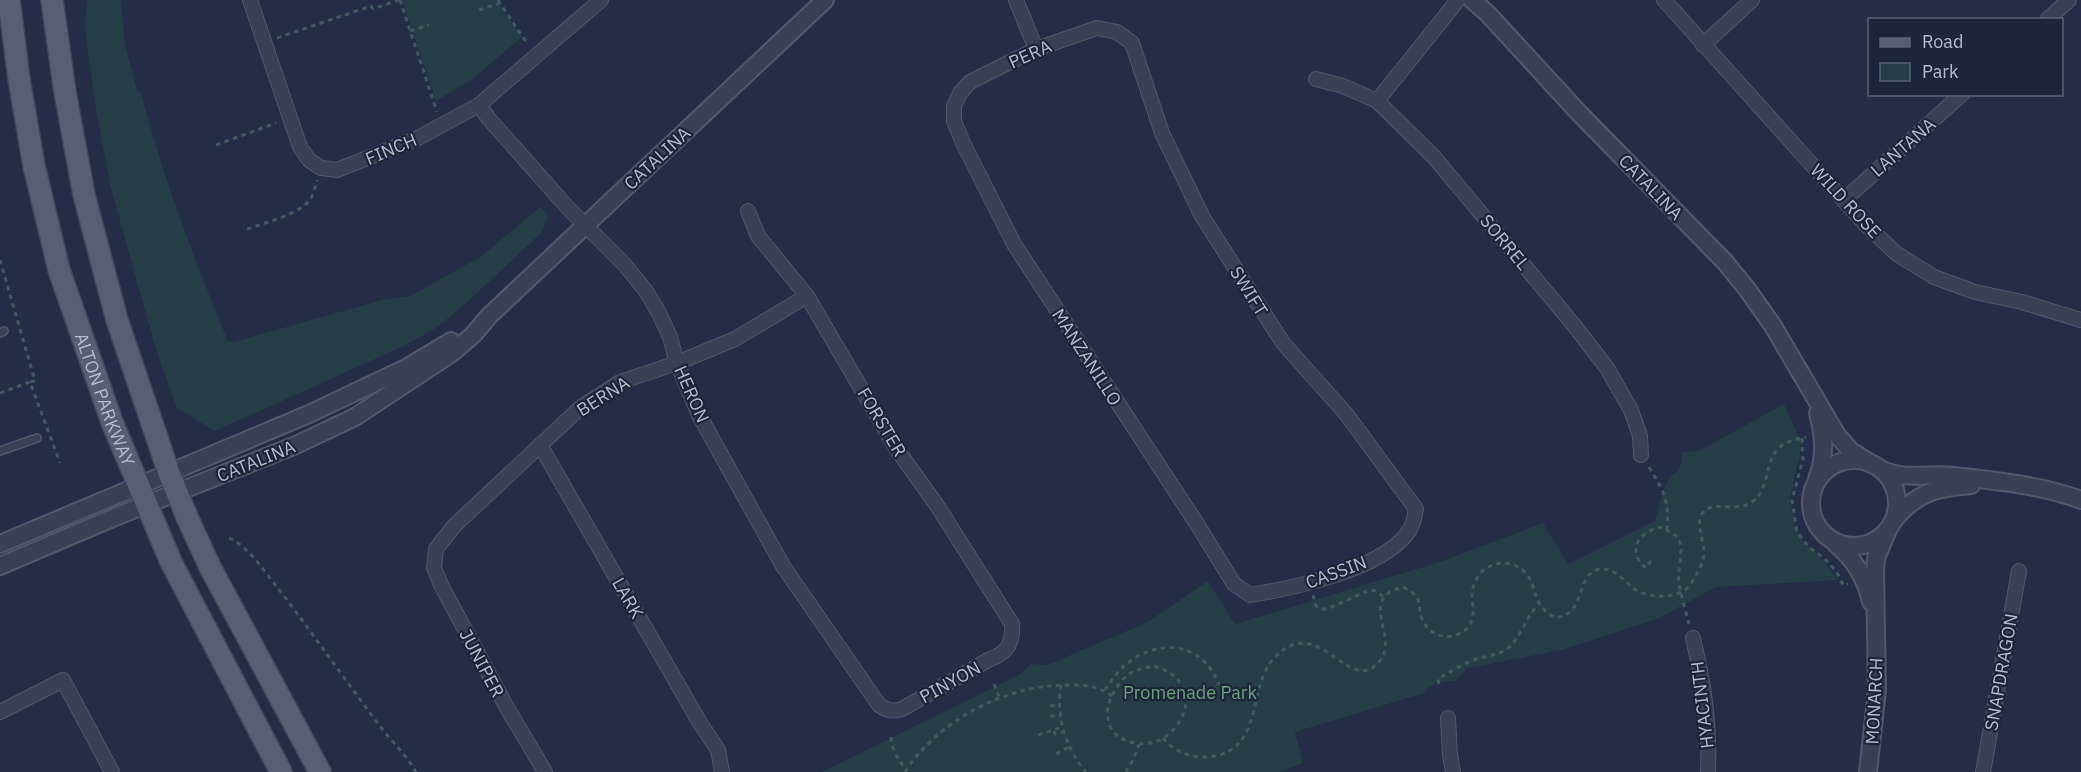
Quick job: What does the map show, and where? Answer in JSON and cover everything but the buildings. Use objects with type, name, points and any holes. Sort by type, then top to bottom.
[{"type":"main road","name":"ALTON PARKWAY","points":[[9,0],[19,79],[34,166],[59,270],[112,422],[171,562],[281,772]]},
{"type":"main road","name":"ALTON PARKWAY","points":[[52,0],[65,92],[84,195],[112,304],[173,483],[216,577],[320,772]]},
{"type":"street","points":[[250,0],[300,147],[309,160],[321,168]]},
{"type":"street","name":"FINCH","points":[[321,168],[336,170],[416,139],[479,105],[601,0]]},
{"type":"street","name":"CATALINA","points":[[0,544],[137,485],[173,483],[296,446],[355,417],[452,353],[473,335],[489,316],[825,0]]},
{"type":"street","points":[[1016,0],[1036,49]]},
{"type":"street","points":[[1377,100],[1458,0]]},
{"type":"street","name":"CATALINA","points":[[1472,0],[1488,14],[1612,148],[1725,262],[1773,326],[1826,419],[1843,443],[1851,451],[1874,465]]},
{"type":"street","name":"WILD ROSE","points":[[1664,0],[1864,224],[1897,254],[1934,277],[1976,292],[2022,302],[2081,320]]},
{"type":"street","points":[[1703,45],[1752,0]]},
{"type":"street","points":[[2049,18],[2069,0]]},
{"type":"street","name":"PERA","points":[[954,122],[954,106],[960,93],[970,82],[1036,49],[1097,28],[1117,32],[1132,43]]},
{"type":"street","name":"SWIFT","points":[[1132,43],[1162,133],[1202,216],[1283,344],[1347,415],[1416,509]]},
{"type":"street","name":"SORREL","points":[[1316,79],[1344,86],[1377,100],[1434,157],[1607,368],[1631,410],[1640,436],[1641,455]]},
{"type":"street","name":"LANTANA","points":[[1844,200],[1960,96]]},
{"type":"street","name":"HERON","points":[[479,105],[489,119],[585,225],[624,264],[646,291],[670,337],[677,363],[699,415],[783,566],[879,705]]},
{"type":"street","name":"MANZANILLO","points":[[954,122],[1014,244],[1234,584]]},
{"type":"street","name":"FORSTER","points":[[748,211],[758,236],[807,296],[896,448],[938,507],[1012,624],[1012,636]]},
{"type":"street","name":"BERNA","points":[[436,549],[454,526],[580,408],[620,382],[677,363],[735,339],[807,296]]},
{"type":"street","name":"CATALINA","points":[[0,566],[146,505],[173,483],[406,368],[489,316]]},
{"type":"street","name":"CATALINA","points":[[1810,390],[1823,431],[1823,463],[1816,482]]},
{"type":"street","name":"LARK","points":[[540,446],[700,723],[718,750],[722,772]]},
{"type":"street","points":[[1995,482],[1932,490],[1914,500],[1878,539],[1863,545],[1848,546],[1833,542],[1817,526],[1811,512],[1811,496],[1816,482],[1826,470],[1840,462],[1855,460],[1891,473],[1908,476],[1952,476],[2036,487],[2081,500]]},
{"type":"street","points":[[1874,465],[1888,477],[1895,491],[1897,507],[1891,525]]},
{"type":"street","name":"CASSIN","points":[[1234,584],[1251,595],[1287,589],[1349,570],[1386,553],[1406,536],[1413,524],[1416,509]]},
{"type":"street","name":"MONARCH","points":[[1868,772],[1877,690],[1876,558],[1891,525]]},
{"type":"street","name":"MONARCH","points":[[1833,542],[1847,553],[1857,566],[1869,594],[1875,630]]},
{"type":"street","name":"JUNIPER","points":[[436,549],[434,568],[441,585],[506,706],[545,772]]},
{"type":"street","name":"SNAPDRAGON","points":[[1983,772],[2019,571]]},
{"type":"street","name":"PINYON","points":[[879,705],[887,711],[902,709],[990,659],[1000,656],[1007,650],[1012,636]]},
{"type":"street","name":"HYACINTH","points":[[1693,638],[1704,684],[1709,738],[1708,772]]},
{"type":"street","points":[[0,711],[63,680],[112,772]]},
{"type":"street","points":[[1448,718],[1449,755],[1453,772]]},
{"type":"lane","points":[[0,451],[37,438]]},
{"type":"path","points":[[264,42],[351,12],[371,6],[373,9],[399,0],[442,125]]},
{"type":"path","points":[[479,10],[499,2],[536,56]]},
{"type":"path","points":[[410,31],[429,25]]},
{"type":"path","points":[[216,144],[291,118]]},
{"type":"path","points":[[247,230],[304,206],[310,199],[321,168]]},
{"type":"path","points":[[0,260],[2,275],[35,381],[0,393]]},
{"type":"path","points":[[30,382],[60,463]]},
{"type":"path","points":[[1163,738],[1171,747],[1197,758],[1224,754],[1242,739],[1250,727],[1269,665],[1276,656],[1296,643],[1307,643],[1325,649],[1352,669],[1363,671],[1372,668],[1380,662],[1385,652],[1387,643],[1380,617],[1380,607],[1384,597],[1392,590],[1403,587],[1410,591],[1420,605],[1421,615],[1429,630],[1439,636],[1449,637],[1461,634],[1468,628],[1472,619],[1473,588],[1483,570],[1494,564],[1503,563],[1516,566],[1525,572],[1532,581],[1539,605],[1545,613],[1556,618],[1567,615],[1574,609],[1586,578],[1603,569],[1624,578],[1642,593],[1664,596],[1681,592],[1693,581],[1703,561],[1700,516],[1705,510],[1714,506],[1741,507],[1752,503],[1765,487],[1777,449],[1810,435]]},
{"type":"path","points":[[1802,438],[1803,459],[1792,500],[1797,532],[1809,547],[1836,571],[1843,585]]},
{"type":"path","points":[[1641,455],[1666,496],[1669,516],[1667,529]]},
{"type":"path","points":[[1651,561],[1646,568],[1638,562],[1635,549],[1647,531],[1662,527],[1678,537],[1682,549],[1679,572],[1681,592],[1693,638]]},
{"type":"path","points":[[229,538],[238,542],[268,576],[338,667],[377,723],[408,758],[416,772]]},
{"type":"path","points":[[1310,582],[1316,606],[1320,609],[1327,609],[1370,590],[1384,597]]},
{"type":"path","points":[[1438,679],[1470,662],[1510,647],[1530,613],[1539,605]]},
{"type":"path","points":[[1105,690],[1127,663],[1144,653],[1164,647],[1183,649],[1199,657],[1210,667],[1219,685]]},
{"type":"path","points":[[1154,666],[1164,669],[1177,678],[1186,689],[1186,703],[1182,718],[1173,730],[1163,738],[1138,745],[1116,736],[1108,724],[1107,712],[1112,696],[1130,674],[1142,668],[1154,666]]},
{"type":"path","points":[[1436,674],[1439,684]]},
{"type":"path","points":[[994,684],[1000,699]]},
{"type":"path","points":[[891,737],[891,745],[906,771],[926,744],[944,729],[967,714],[1000,699],[1037,688],[1062,686],[1088,686],[1105,690],[1112,696]]},
{"type":"path","points":[[1062,686],[1060,705],[1062,727],[1069,747],[1086,772]]},
{"type":"path","points":[[1050,706],[1060,705]]},
{"type":"path","points":[[1050,716],[1060,716]]},
{"type":"path","points":[[1038,735],[1062,727]]},
{"type":"path","points":[[1054,731],[1055,734],[1064,732]]},
{"type":"path","points":[[1126,772],[1138,745]]},
{"type":"path","points":[[1056,754],[1069,747]]},
{"type":"green space","points":[[87,0],[121,0],[125,45],[137,90],[141,94],[180,219],[228,341],[234,342],[382,300],[410,296],[482,256],[540,207],[548,215],[545,225],[540,234],[462,307],[434,329],[406,345],[215,431],[177,408],[158,355],[110,184],[96,109],[85,29]]},
{"type":"green space","points":[[402,0],[496,0],[522,37],[471,80],[436,101]]},
{"type":"green space","name":"Promenade Park","points":[[1784,404],[1802,444],[1790,498],[1795,528],[1804,542],[1825,562],[1838,580],[1716,587],[1657,619],[1562,650],[1468,668],[1455,681],[1438,682],[1424,693],[1295,732],[1303,763],[1279,772],[822,772],[1021,674],[1030,664],[1047,665],[1148,622],[1208,581],[1235,624],[1440,562],[1543,523],[1568,564],[1655,521],[1669,478],[1681,465],[1682,453],[1701,450]]}]
